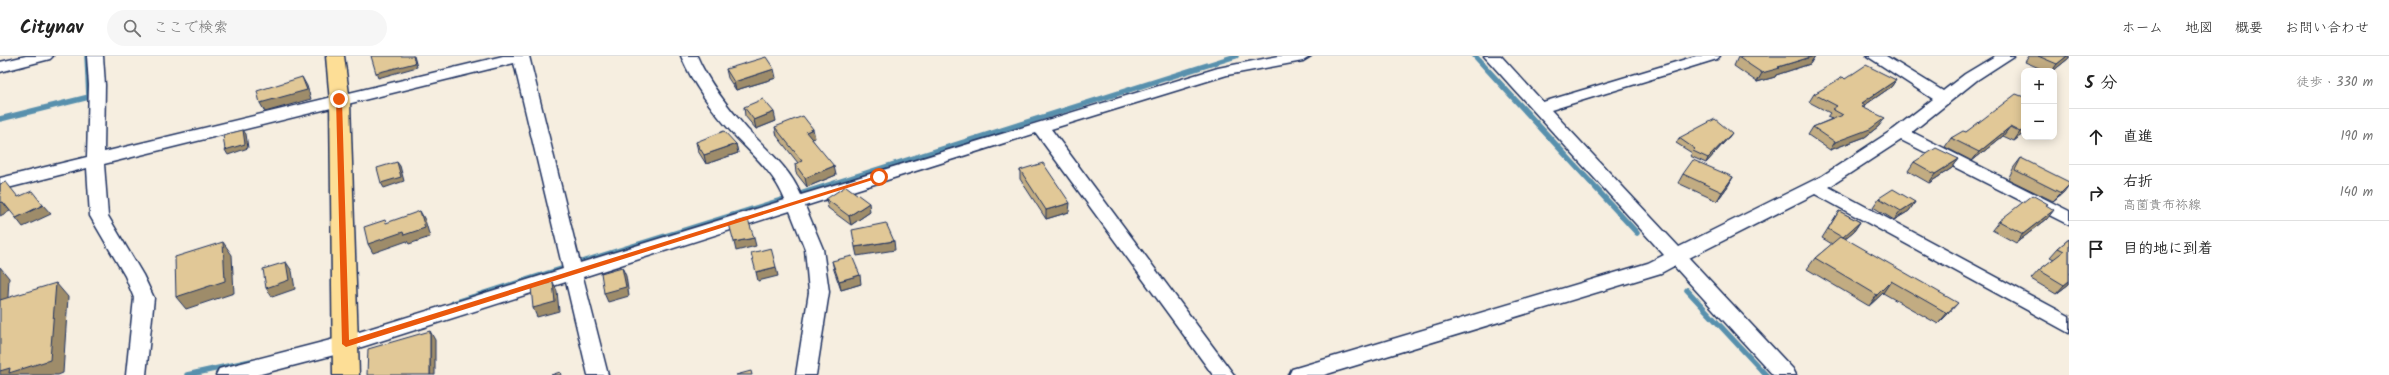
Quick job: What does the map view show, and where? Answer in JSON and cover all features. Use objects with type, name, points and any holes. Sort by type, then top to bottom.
[{"type":"main road","points":[[335,56],[340,101],[346,375]]},
{"type":"street","points":[[0,67],[45,56]]},
{"type":"street","points":[[95,56],[97,85],[95,159],[99,216],[131,269],[144,298],[136,375]]},
{"type":"street","points":[[0,184],[95,159],[340,101],[520,56],[562,220],[573,274],[598,375]]},
{"type":"street","points":[[689,56],[695,70],[718,103],[741,132],[772,164],[788,186],[814,249],[819,292],[806,375]]},
{"type":"street","points":[[226,375],[346,344],[796,204],[1040,126],[1224,71],[1302,56]]},
{"type":"street","points":[[1492,56],[1786,375]]},
{"type":"street","points":[[1540,108],[1712,56]]},
{"type":"street","points":[[1875,56],[1942,98]]},
{"type":"street","points":[[1299,375],[1381,348],[1654,268],[1677,258],[1816,187],[1900,133],[1942,98],[2006,56]]},
{"type":"street","points":[[1040,126],[1224,375]]},
{"type":"street","points":[[1900,133],[2069,219]]},
{"type":"street","points":[[1816,187],[2069,325]]},
{"type":"building","points":[[371,56],[413,56],[415,63],[376,73]]},
{"type":"building","points":[[1814,56],[1762,73],[1738,57]]},
{"type":"building","points":[[2038,56],[2067,56],[2057,64]]},
{"type":"building","points":[[766,57],[774,69],[734,82],[726,69]]},
{"type":"building","points":[[1866,65],[1896,80],[1862,103],[1865,105],[1862,107],[1885,118],[1870,129],[1835,142],[1813,127],[1843,115],[1832,109],[1837,106],[1814,94],[1843,77],[1845,79]]},
{"type":"building","points":[[302,77],[307,90],[260,103],[257,91]]},
{"type":"building","points":[[2016,94],[2021,96],[2020,132],[2010,127],[1979,152],[1951,138],[1963,131],[1966,132]]},
{"type":"building","points":[[763,99],[774,112],[754,120],[744,107]]},
{"type":"building","points":[[803,116],[813,129],[806,132],[834,166],[805,178],[795,164],[802,161],[775,127]]},
{"type":"building","points":[[1715,119],[1732,133],[1708,158],[1693,151],[1695,149],[1679,138]]},
{"type":"building","points":[[243,130],[245,144],[225,150],[223,135]]},
{"type":"building","points":[[724,131],[736,144],[704,155],[696,142]]},
{"type":"building","points":[[1936,148],[1959,159],[1935,174],[1914,162]]},
{"type":"building","points":[[2021,158],[2069,182],[2069,185],[2061,193],[2015,170]]},
{"type":"building","points":[[1693,160],[1733,177],[1722,192],[1683,174]]},
{"type":"building","points":[[397,162],[401,177],[381,183],[377,168]]},
{"type":"building","points":[[1043,163],[1070,203],[1046,210],[1020,170]]},
{"type":"building","points":[[6,182],[18,197],[32,191],[43,205],[16,218],[3,202],[0,203],[0,184]]},
{"type":"building","points":[[846,186],[869,203],[849,216],[826,199]]},
{"type":"building","points":[[1893,189],[1915,202],[1901,211],[1879,198]]},
{"type":"building","points":[[2032,195],[2048,204],[2046,205],[2054,210],[2023,234],[1999,221]]},
{"type":"building","points":[[420,211],[425,228],[404,235],[403,232],[368,244],[364,227],[385,220],[386,223]]},
{"type":"building","points":[[1839,211],[1860,222],[1843,237],[1828,229]]},
{"type":"building","points":[[748,219],[754,238],[734,242],[729,224]]},
{"type":"building","points":[[886,223],[894,241],[855,247],[852,230]]},
{"type":"building","points":[[1841,236],[1958,303],[1947,313],[1891,281],[1877,295],[1815,258]]},
{"type":"building","points":[[2069,239],[2069,281],[2064,285],[2039,270],[2064,251],[2058,248]]},
{"type":"building","points":[[223,242],[225,281],[176,297],[175,257]]},
{"type":"building","points":[[771,248],[776,267],[756,272],[751,253]]},
{"type":"building","points":[[852,256],[860,275],[839,281],[832,261]]},
{"type":"building","points":[[286,262],[289,280],[266,288],[263,269]]},
{"type":"building","points":[[622,267],[626,287],[604,293],[601,273]]},
{"type":"building","points":[[553,282],[555,302],[533,308],[531,287]]},
{"type":"building","points":[[56,283],[50,360],[9,373],[10,368],[0,371],[0,300]]},
{"type":"building","points":[[430,331],[430,375],[367,375],[368,349]]},
{"type":"building","points":[[751,371],[752,375],[736,375]]},
{"type":"building","points":[[560,372],[561,375],[551,375]]},
{"type":"waterway","points":[[0,119],[89,97],[87,56]]},
{"type":"waterway","points":[[803,193],[1236,56]]},
{"type":"waterway","points":[[1475,56],[1637,233]]},
{"type":"waterway","points":[[582,262],[785,199]]},
{"type":"waterway","points":[[453,303],[561,269]]},
{"type":"waterway","points":[[1687,290],[1766,375]]},
{"type":"waterway","points":[[187,375],[251,361]]},
{"type":"route","points":[[339,99],[346,344],[879,177]]}]
